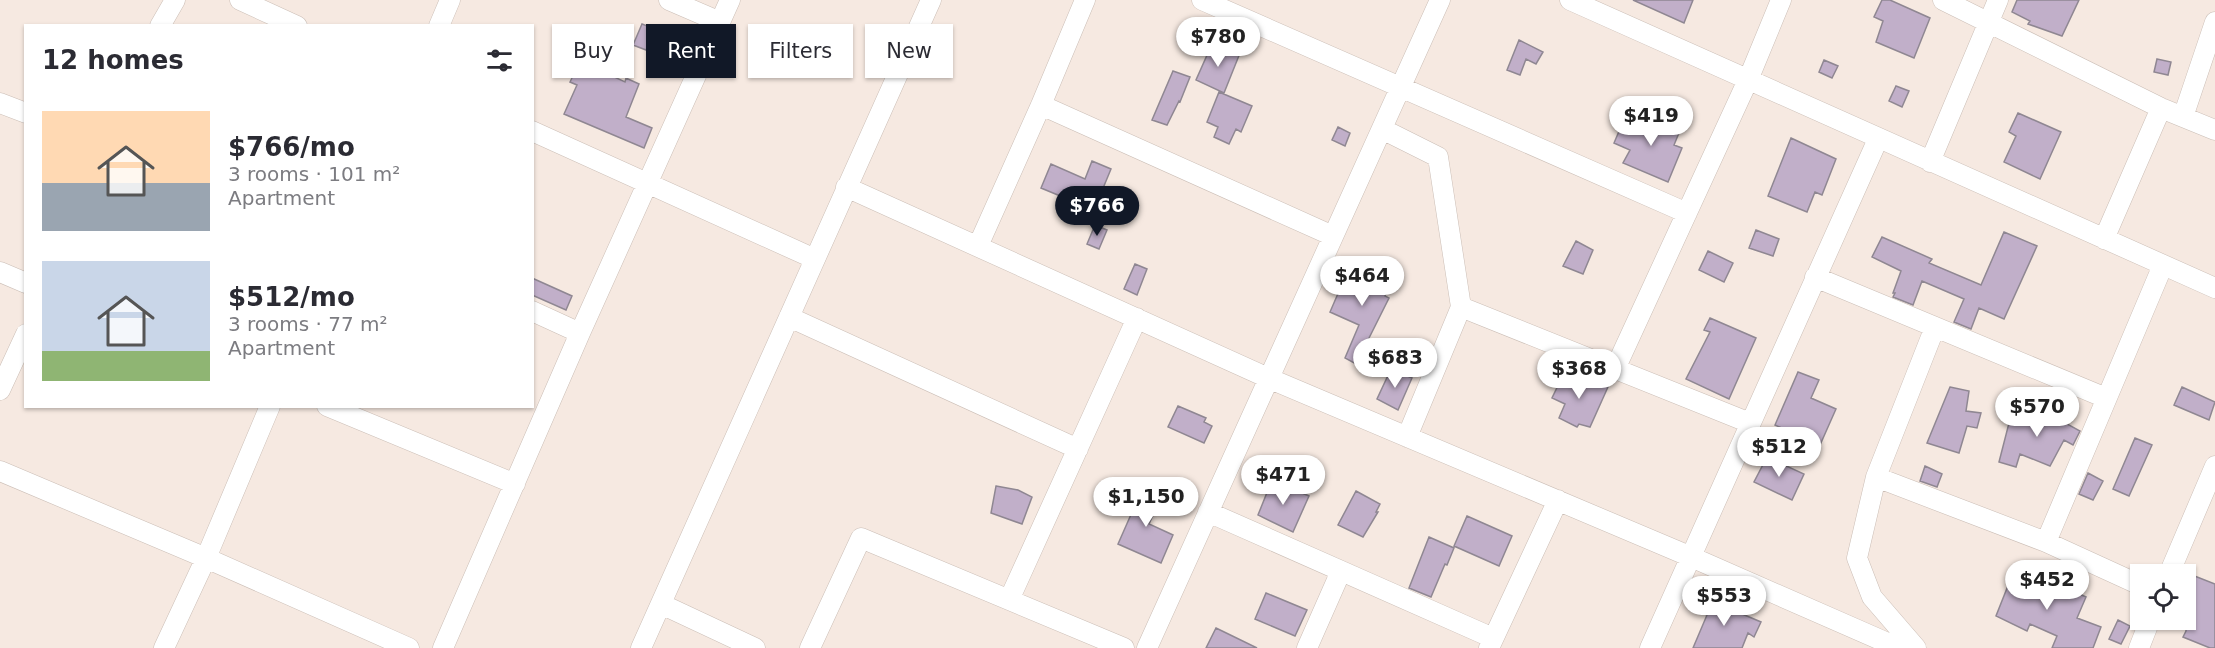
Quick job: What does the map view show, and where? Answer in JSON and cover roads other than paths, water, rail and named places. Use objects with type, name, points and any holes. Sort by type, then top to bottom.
[{"type":"street","points":[[161,24],[175,0]]},
{"type":"street","points":[[240,0],[293,24]]},
{"type":"street","points":[[440,24],[450,0]]},
{"type":"street","points":[[669,0],[720,22]]},
{"type":"street","points":[[443,648],[580,333],[729,0]]},
{"type":"street","points":[[978,246],[1041,105],[1084,0]]},
{"type":"street","points":[[1202,0],[1687,213]]},
{"type":"street","points":[[1147,648],[1440,0]]},
{"type":"street","points":[[1570,0],[2215,288]]},
{"type":"street","points":[[1615,369],[1748,80],[1781,0]]},
{"type":"street","points":[[1943,0],[2161,108],[2215,130]]},
{"type":"street","points":[[1930,162],[1998,0]]},
{"type":"street","points":[[641,648],[815,259],[925,2]]},
{"type":"street","points":[[2183,117],[2215,22]]},
{"type":"street","points":[[0,103],[24,112]]},
{"type":"street","points":[[1041,105],[1333,236]]},
{"type":"street","points":[[2104,238],[2161,108]]},
{"type":"street","points":[[1382,129],[1438,157],[1461,308],[1407,437]]},
{"type":"street","points":[[534,132],[815,259]]},
{"type":"street","points":[[1650,648],[1689,556],[1878,139]]},
{"type":"street","points":[[846,188],[1268,378],[1689,556],[1899,648]]},
{"type":"street","points":[[2046,542],[2163,265]]},
{"type":"street","points":[[0,272],[24,282]]},
{"type":"street","points":[[1815,277],[2106,398]]},
{"type":"street","points":[[1461,308],[1749,423]]},
{"type":"street","points":[[534,312],[580,333]]},
{"type":"street","points":[[789,317],[1078,448]]},
{"type":"street","points":[[1009,600],[1137,318]]},
{"type":"street","points":[[1916,648],[1872,597],[1857,558],[1876,477],[1935,327]]},
{"type":"street","points":[[0,390],[24,338]]},
{"type":"street","points":[[164,648],[206,558],[269,408]]},
{"type":"street","points":[[332,408],[515,484]]},
{"type":"street","points":[[2174,564],[2207,503],[2215,466]]},
{"type":"street","points":[[0,471],[206,558],[409,648]]},
{"type":"street","points":[[1876,477],[2046,542],[2130,580]]},
{"type":"street","points":[[1208,512],[1341,571],[1491,643],[1558,500]]},
{"type":"street","points":[[810,648],[861,538],[1124,648]]},
{"type":"street","points":[[1308,648],[1341,571]]},
{"type":"street","points":[[661,604],[754,648]]},
{"type":"street","points":[[2139,648],[2146,630]]}]
